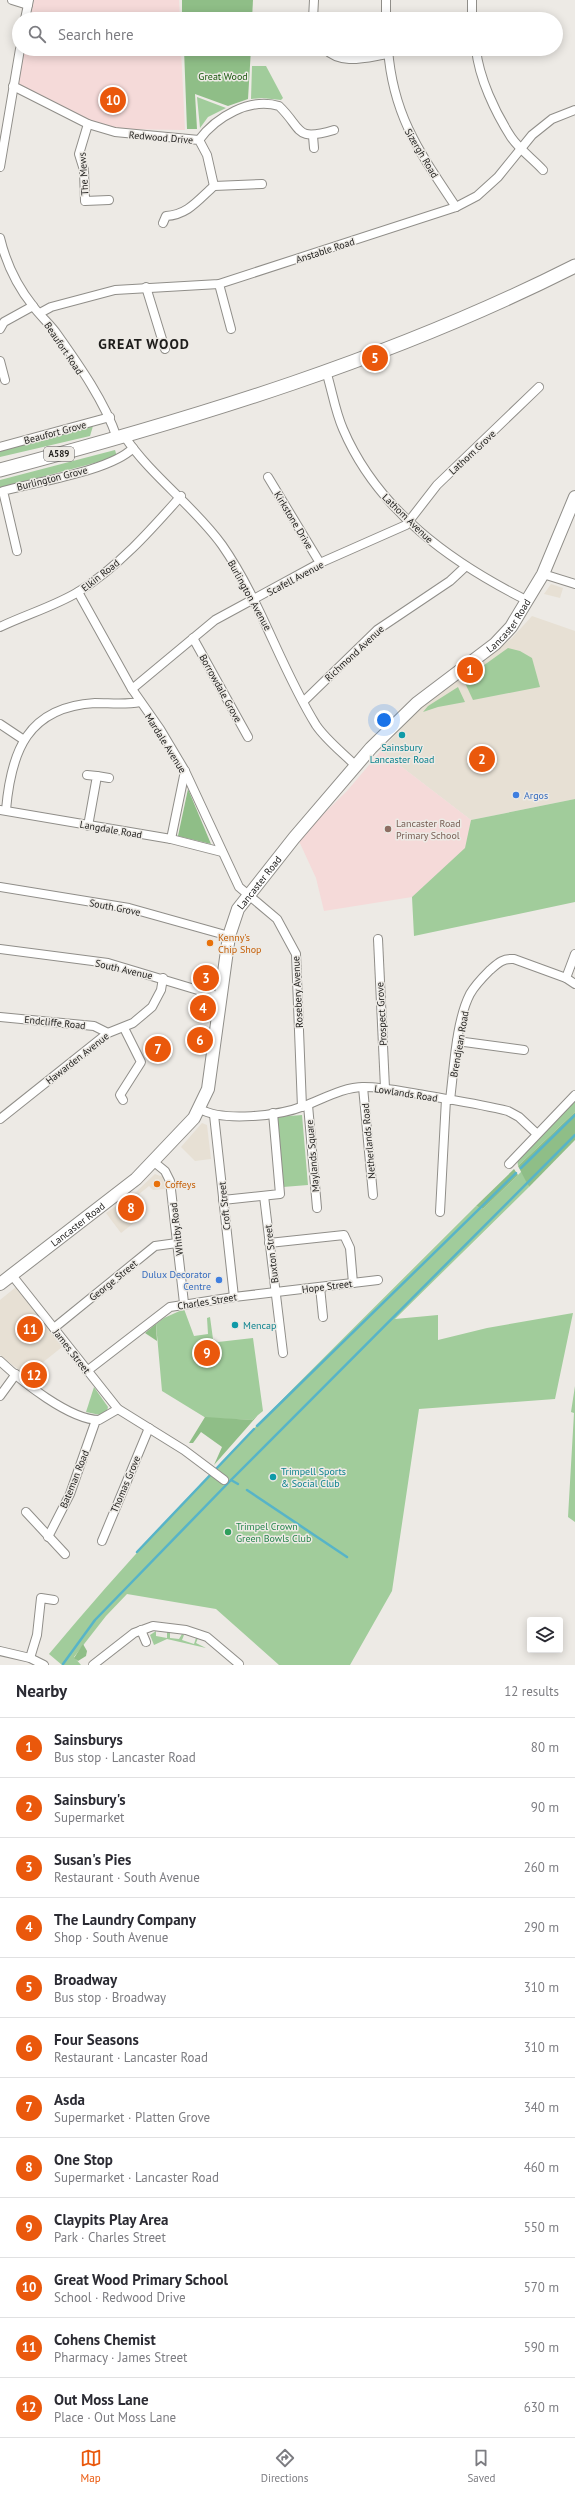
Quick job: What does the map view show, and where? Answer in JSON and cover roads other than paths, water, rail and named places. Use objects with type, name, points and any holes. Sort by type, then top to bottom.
[{"type":"main road","name":"A589","points":[[0,470],[121,438],[326,371],[462,319],[575,266]]},
{"type":"main road","name":"Lancaster Road","points":[[0,1284],[11,1274],[84,1220],[154,1162],[200,1109],[211,1077],[229,936],[238,909],[294,838],[356,766],[417,704],[495,644],[511,627],[543,574],[575,498]]},
{"type":"street","points":[[12,0],[28,3]]},
{"type":"street","points":[[313,12],[314,0]]},
{"type":"street","points":[[386,0],[386,12]]},
{"type":"street","points":[[472,0],[472,12]]},
{"type":"street","points":[[0,167],[19,56]]},
{"type":"street","points":[[334,56],[345,60],[366,56]]},
{"type":"street","name":"Sizergh Road","points":[[389,56],[394,94],[404,122],[417,148],[456,207]]},
{"type":"street","points":[[478,56],[490,96],[511,137],[543,170]]},
{"type":"street","name":"Redwood Drive","points":[[13,86],[88,124],[115,132],[141,136],[157,135],[200,140],[206,155],[214,186]]},
{"type":"street","points":[[200,140],[211,125],[236,110],[261,103],[279,106],[297,129],[313,136],[334,130]]},
{"type":"street","name":"Anstable Road","points":[[40,313],[51,307],[115,290],[218,284],[456,207],[477,196],[498,177],[521,147],[552,119],[575,110]]},
{"type":"street","name":"The Mews","points":[[88,124],[80,154],[84,170],[85,201],[109,200]]},
{"type":"street","points":[[313,136],[314,148]]},
{"type":"street","points":[[164,216],[178,215],[187,211],[214,186],[262,184]]},
{"type":"street","name":"Beaufort Road","points":[[0,238],[2,255],[17,282],[33,306],[56,333],[110,417],[121,438]]},
{"type":"street","points":[[218,284],[231,329]]},
{"type":"street","points":[[146,287],[165,349]]},
{"type":"street","points":[[0,329],[4,322],[33,306]]},
{"type":"street","points":[[0,361],[4,380]]},
{"type":"street","name":"Lathom Avenue","points":[[326,371],[343,429],[356,454],[386,498],[409,521],[465,566],[528,601]]},
{"type":"street","name":"Lathom Grove","points":[[409,521],[437,485],[539,387]]},
{"type":"street","name":"Beaufort Grove","points":[[0,448],[110,417]]},
{"type":"street","name":"Burlington Avenue","points":[[121,438],[181,496],[222,545],[254,600],[320,730],[356,766]]},
{"type":"street","name":"Burlington Grove","points":[[17,551],[3,491],[107,464],[127,454],[133,448]]},
{"type":"street","name":"Kirkstone Drive","points":[[268,478],[320,563]]},
{"type":"street","name":"Elkin Road","points":[[0,627],[78,592],[116,563],[154,526],[181,496]]},
{"type":"street","name":"Scafell Avenue","points":[[132,689],[215,620],[320,563],[393,532],[409,521]]},
{"type":"street","name":"Richmond Avenue","points":[[304,701],[377,630],[450,581],[465,566]]},
{"type":"street","points":[[543,574],[575,584]]},
{"type":"street","name":"Mardale Avenue","points":[[78,592],[132,689],[185,771],[239,887],[248,896]]},
{"type":"street","name":"Borrowdale Grove","points":[[193,638],[248,737]]},
{"type":"street","points":[[3,810],[12,764],[24,740],[41,721],[68,707],[140,702]]},
{"type":"street","points":[[0,724],[24,740]]},
{"type":"street","points":[[171,839],[185,771]]},
{"type":"street","points":[[87,775],[109,778]]},
{"type":"street","points":[[88,826],[97,776]]},
{"type":"street","name":"Langdale Road","points":[[3,810],[88,826],[171,839],[222,852]]},
{"type":"street","name":"South Grove","points":[[0,887],[129,908],[229,936]]},
{"type":"street","name":"Rosebery Avenue","points":[[248,896],[277,919],[296,954],[305,1106]]},
{"type":"street","name":"Prospect Grove","points":[[378,940],[385,1088]]},
{"type":"street","name":"South Avenue","points":[[0,949],[108,963],[163,978],[221,997]]},
{"type":"street","points":[[566,978],[575,954]]},
{"type":"street","name":"Brendjean Road","points":[[440,1212],[448,1099],[457,1041],[470,993],[498,963],[506,958],[514,959],[566,978],[575,984]]},
{"type":"street","name":"Hawarden Avenue","points":[[0,1119],[108,1033],[124,1028],[152,1007],[161,990],[163,978]]},
{"type":"street","name":"Endcliffe Road","points":[[0,1017],[94,1026],[108,1033]]},
{"type":"street","points":[[124,1028],[141,1062],[120,1094],[124,1100]]},
{"type":"street","points":[[457,1041],[524,1050]]},
{"type":"street","name":"Lowlands Road","points":[[200,1109],[214,1115],[233,1116],[273,1113],[305,1106],[330,1095],[363,1087],[385,1088],[508,1111],[519,1117],[536,1133]]},
{"type":"street","name":"Netherlands Road","points":[[363,1087],[373,1196]]},
{"type":"street","points":[[509,1164],[536,1133],[575,1095]]},
{"type":"street","name":"Maylands Square","points":[[305,1106],[317,1208]]},
{"type":"street","points":[[223,1200],[280,1194],[273,1113]]},
{"type":"street","name":"Croft Street","points":[[214,1115],[234,1297]]},
{"type":"street","name":"Whitby Road","points":[[154,1162],[169,1177],[184,1303]]},
{"type":"street","name":"Buxton Street","points":[[264,1196],[282,1353]]},
{"type":"street","points":[[269,1243],[344,1235],[350,1248],[353,1283]]},
{"type":"street","name":"George Street","points":[[54,1328],[155,1246],[177,1243]]},
{"type":"street","name":"James Street","points":[[11,1274],[118,1409],[149,1428],[224,1480]]},
{"type":"street","name":"Hope Street","points":[[275,1292],[378,1280]]},
{"type":"street","points":[[320,1287],[323,1317]]},
{"type":"street","name":"Charles Street","points":[[87,1371],[164,1310],[184,1303],[275,1292]]},
{"type":"street","points":[[0,1361],[60,1406],[96,1420],[103,1420],[118,1409]]},
{"type":"street","points":[[0,1396],[16,1374]]},
{"type":"street","name":"Bateman Road","points":[[48,1537],[70,1494],[96,1420]]},
{"type":"street","name":"Thomas Grove","points":[[102,1541],[149,1428]]},
{"type":"street","points":[[26,1512],[64,1554]]},
{"type":"street","points":[[30,1658],[37,1636],[41,1598],[54,1600]]},
{"type":"street","points":[[93,1665],[141,1630],[161,1626],[197,1634],[212,1641],[239,1664]]},
{"type":"street","points":[[141,1630],[146,1642]]},
{"type":"street","points":[[0,1651],[30,1658],[44,1665]]},
{"type":"waterway","points":[[521,1168],[575,1115]]},
{"type":"waterway","points":[[63,1664],[95,1620],[231,1480],[575,1135]]},
{"type":"waterway","points":[[257,1426],[516,1173]]},
{"type":"waterway","points":[[137,1552],[254,1429]]},
{"type":"waterway","points":[[231,1480],[238,1484]]},
{"type":"waterway","points":[[247,1490],[347,1557]]},
{"type":"place","name":"Great Wood Primary School","points":[[113,100]]},
{"type":"place","name":"Broadway","points":[[375,358]]},
{"type":"place","name":"Sainsburys","points":[[470,670]]},
{"type":"place","name":"Sainsbury Lancaster Road","points":[[402,735]]},
{"type":"place","name":"Sainsbury's","points":[[482,759]]},
{"type":"place","name":"Argos","points":[[516,795]]},
{"type":"place","name":"Lancaster Road Primary School","points":[[388,829]]},
{"type":"place","name":"Kenny's Chip Shop","points":[[210,943]]},
{"type":"place","name":"Susan's Pies","points":[[206,978]]},
{"type":"place","name":"The Laundry Company","points":[[203,1008]]},
{"type":"place","name":"Four Seasons","points":[[200,1040]]},
{"type":"place","name":"Asda","points":[[158,1049]]},
{"type":"place","name":"Coffeys","points":[[157,1184]]},
{"type":"place","name":"One Stop","points":[[131,1208]]},
{"type":"place","name":"Dulux Decorator Centre","points":[[219,1280]]},
{"type":"place","name":"Mencap","points":[[235,1325]]},
{"type":"place","name":"Cohens Chemist","points":[[30,1329]]},
{"type":"place","name":"Claypits Play Area","points":[[207,1353]]},
{"type":"place","name":"Out Moss Lane","points":[[34,1375]]},
{"type":"place","name":"Trimpell Sports & Social Club","points":[[273,1477]]},
{"type":"place","name":"Trimpel Crown Green Bowls Club","points":[[228,1532]]},
{"type":"district","name":"GREAT WOOD","points":[[144,344]]},
{"type":"park label","name":"Great Wood","points":[[223,76]]}]
